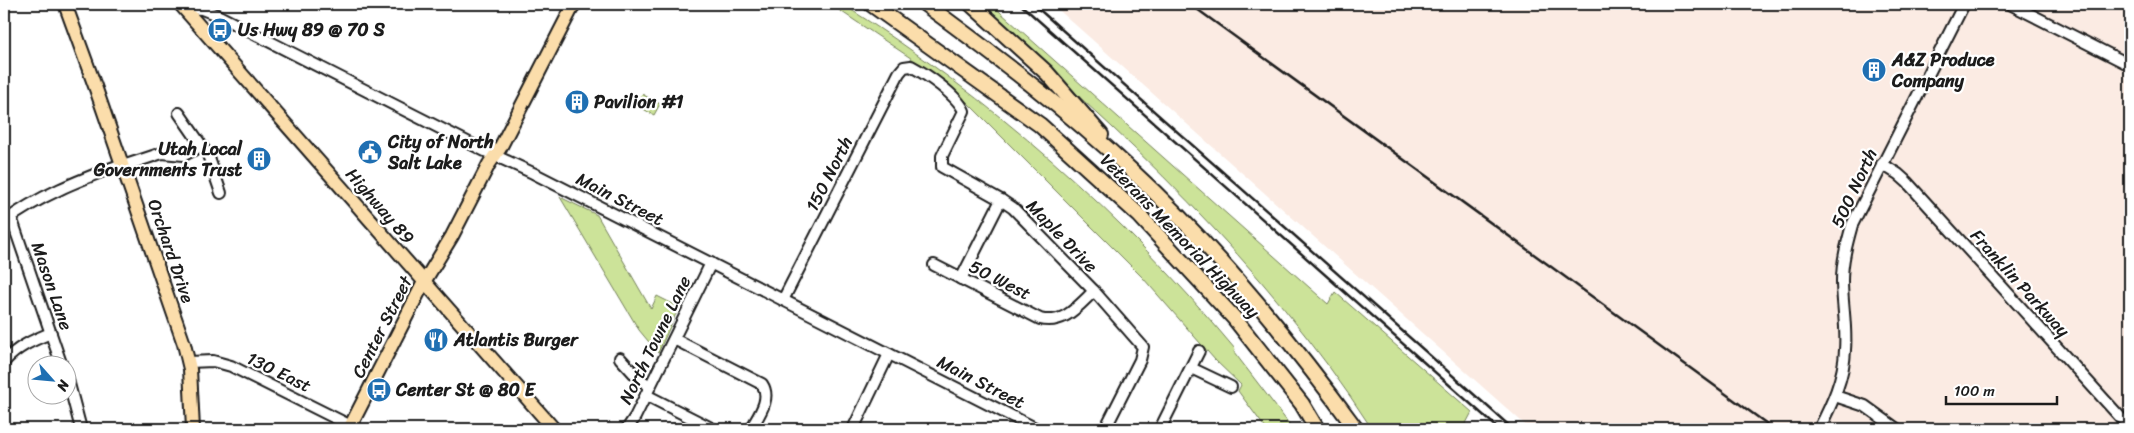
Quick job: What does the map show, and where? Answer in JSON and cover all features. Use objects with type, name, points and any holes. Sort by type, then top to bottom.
[{"type":"highway","name":"Veterans Memorial Highway","points":[[871,4],[1040,125],[1139,215],[1234,318],[1302,404],[1317,429]]},
{"type":"highway","name":"Veterans Memorial Highway","points":[[925,4],[989,52],[1131,170],[1190,229],[1248,292],[1309,364],[1356,429]]},
{"type":"highway","points":[[971,4],[1047,73],[1131,170]]},
{"type":"main road","name":"Orchard Drive","points":[[65,4],[189,362],[193,429]]},
{"type":"main road","name":"Center Street","points":[[350,428],[424,282],[452,236],[574,4]]},
{"type":"main road","name":"Highway 89","points":[[182,6],[554,429]]},
{"type":"street","name":"500 North","points":[[1820,429],[1835,396],[1846,351],[1842,281],[1845,250],[1857,213],[1964,4]]},
{"type":"street","points":[[2010,4],[2130,65]]},
{"type":"street","name":"Main Street","points":[[182,6],[202,9],[217,15],[889,354],[1018,425],[1037,429]]},
{"type":"street","name":"150 North","points":[[783,300],[899,73],[908,66],[915,68],[962,106],[964,113],[942,156],[941,165]]},
{"type":"street","points":[[179,113],[210,160],[221,193]]},
{"type":"street","points":[[7,219],[65,186],[122,165],[162,153],[184,155],[201,146]]},
{"type":"street","name":"Franklin Parkway","points":[[1882,164],[1907,182],[2130,428]]},
{"type":"street","name":"Maple Drive","points":[[941,165],[946,170],[1001,200],[1016,212],[1094,291],[1139,342],[1143,350],[1140,360],[1105,429]]},
{"type":"street","points":[[961,279],[1001,200]]},
{"type":"street","name":"Mason Lane","points":[[7,219],[59,356]]},
{"type":"street","name":"North Towne Lane","points":[[627,429],[711,263]]},
{"type":"street","name":"50 West","points":[[934,265],[1040,319],[1053,320],[1068,315],[1094,291]]},
{"type":"street","points":[[4,362],[29,342],[51,333]]},
{"type":"street","points":[[674,339],[762,384],[765,389],[766,398],[751,429]]},
{"type":"street","points":[[1160,429],[1199,352]]},
{"type":"street","points":[[853,429],[889,354]]},
{"type":"street","points":[[620,358],[648,390],[713,429]]},
{"type":"street","name":"130 East","points":[[189,362],[213,361],[231,366],[350,428]]},
{"type":"street","points":[[1191,368],[1232,387]]},
{"type":"street","points":[[1835,396],[1865,406],[1897,429]]},
{"type":"street","points":[[74,406],[80,429]]},
{"type":"shaded area","points":[[1052,4],[2130,4],[2130,429],[1530,429]]},
{"type":"green space","points":[[830,4],[842,4],[897,40],[951,79],[1052,161],[1101,205],[1192,299],[1235,349],[1234,352],[1293,429],[1266,429],[1238,391],[1241,385],[1215,360],[1143,278],[948,83]]},
{"type":"green space","points":[[974,4],[991,4],[1328,304],[1335,292],[1472,412],[1463,429],[1372,429],[1330,368],[1285,310],[1238,255],[1137,151],[1030,52]]},
{"type":"green space","points":[[642,94],[660,104],[654,115],[636,105]]},
{"type":"green space","points":[[560,197],[597,215],[651,309],[657,296],[679,307],[658,353],[639,330]]},
{"type":"railway","points":[[1020,4],[1499,429]]},
{"type":"railway","points":[[1033,4],[1513,429]]},
{"type":"railway","points":[[1190,4],[1774,429]]},
{"type":"place","name":"Us Hwy 89 @ 70 S","points":[[220,30]]},
{"type":"place","name":"A&Z Produce Company","points":[[1874,70]]},
{"type":"place","name":"Pavilion #1","points":[[577,102]]},
{"type":"place","name":"City of North Salt Lake","points":[[370,152]]},
{"type":"place","name":"Utah Local Governments Trust","points":[[259,159]]},
{"type":"place","name":"Atlantis Burger","points":[[436,340]]},
{"type":"place","name":"Center St @ 80 E","points":[[379,390]]}]
